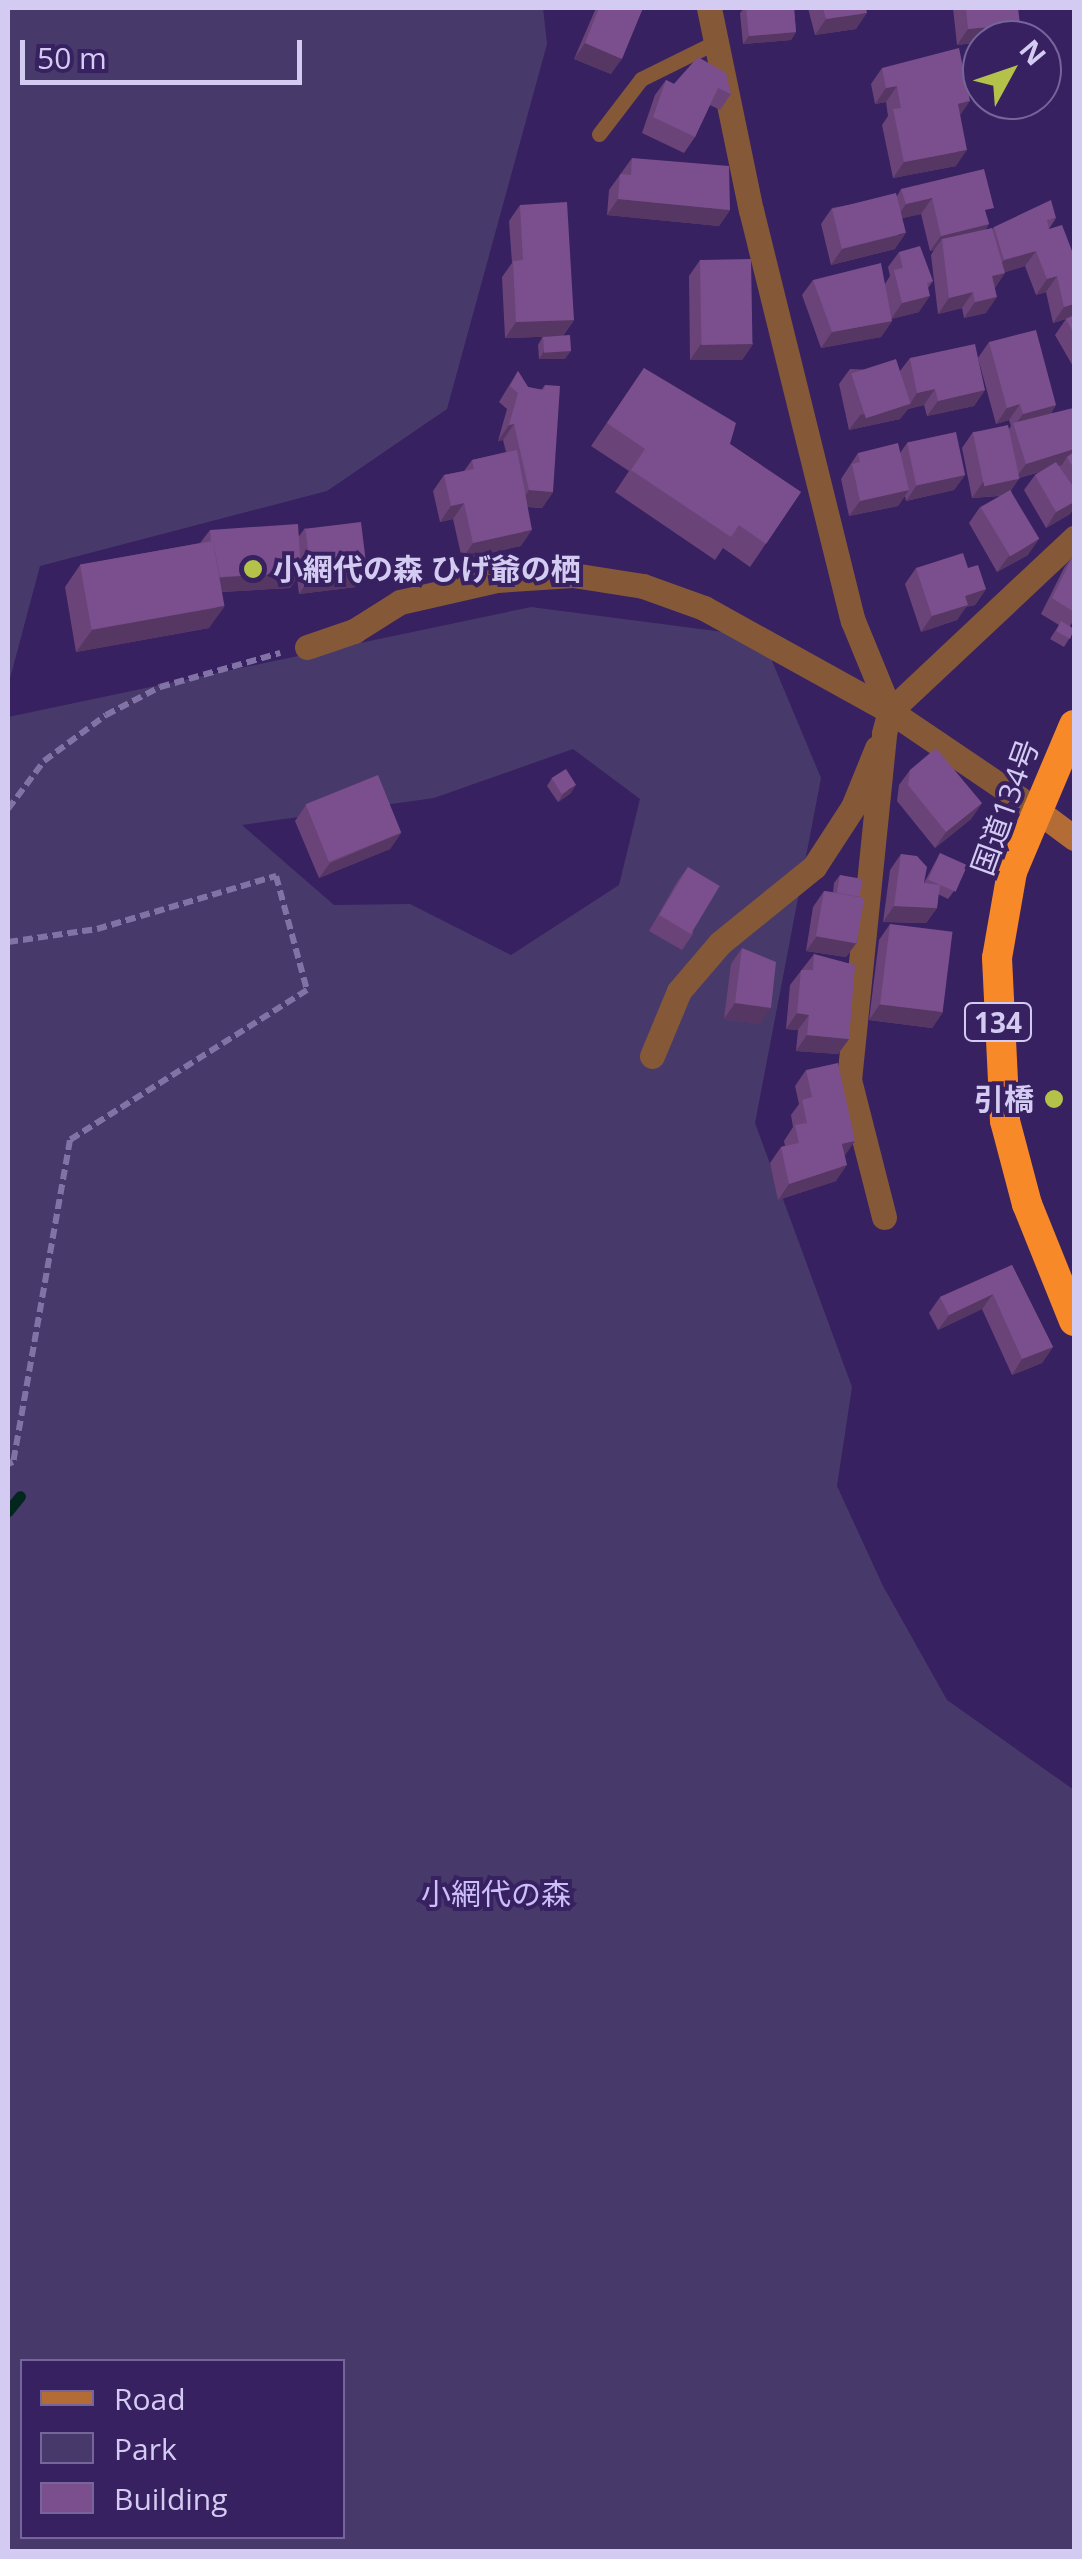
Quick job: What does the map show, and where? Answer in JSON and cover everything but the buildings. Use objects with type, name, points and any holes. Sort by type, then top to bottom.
[{"type":"highway","name":"国道134号","points":[[1074,725],[1035,809],[1012,872],[998,958],[998,1040],[1005,1121],[1026,1204],[1074,1321]]},
{"type":"street","points":[[709,8],[750,210],[849,603],[887,722],[849,1080],[884,1217]]},
{"type":"street","points":[[652,1056],[679,992],[720,943],[814,866],[853,807],[887,722],[1074,538]]},
{"type":"street","points":[[307,647],[354,631],[400,602],[497,580],[573,575],[643,586],[704,608],[1035,809],[1074,838]]},
{"type":"lane","points":[[598,134],[642,79],[716,42]]},
{"type":"path","points":[[8,809],[44,760],[106,715],[160,687],[307,647]]},
{"type":"path","points":[[8,942],[97,929],[276,876],[307,990],[70,1140],[13,1462],[8,1464]]},
{"type":"green space","points":[[8,8],[543,8],[547,44],[447,409],[327,491],[40,566],[8,686]]},
{"type":"green space","name":"小網代の森","points":[[531,607],[762,637],[821,778],[755,1123],[852,1387],[837,1486],[883,1586],[947,1700],[1074,1790],[1074,2551],[8,2551],[8,717]],"holes":[[[573,749],[640,799],[619,885],[511,955],[410,904],[334,905],[242,825],[434,798]]]},
{"type":"waterway","points":[[8,1511],[20,1496]]},
{"type":"place","name":"小網代の森 ひげ爺の栖","points":[[253,569]]},
{"type":"place","name":"引橋","points":[[1054,1099]]}]
